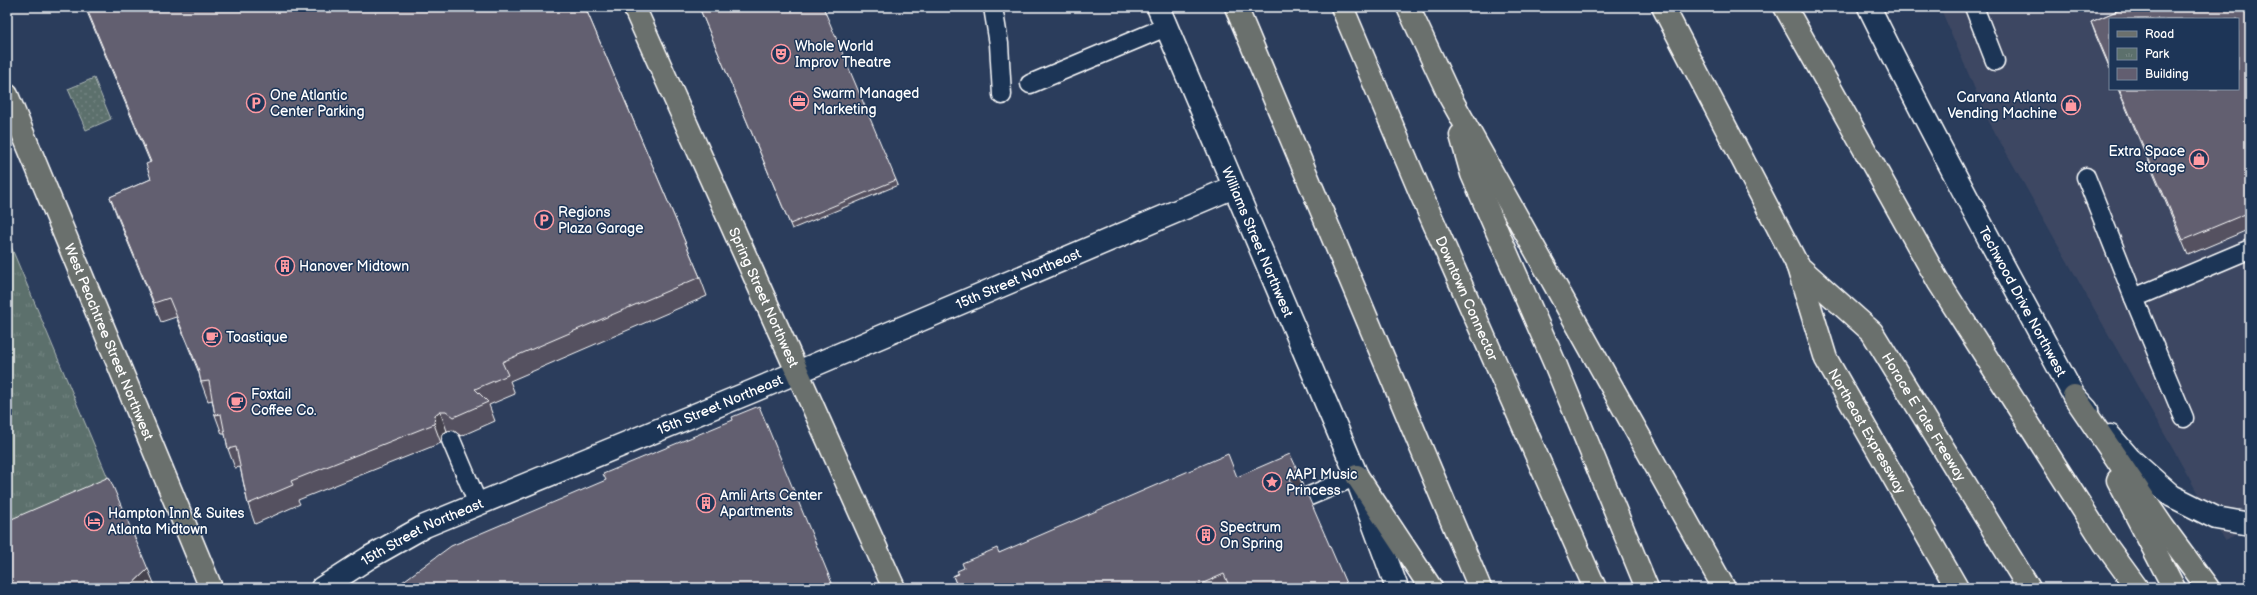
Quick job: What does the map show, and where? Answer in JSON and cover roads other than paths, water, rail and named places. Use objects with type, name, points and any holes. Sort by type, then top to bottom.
[{"type":"main road","name":"Spring Street Northwest","points":[[634,7],[894,588]]},
{"type":"main road","points":[[1236,7],[1480,588]]},
{"type":"main road","name":"Downtown Connector","points":[[1342,7],[1421,194],[1595,588]]},
{"type":"main road","points":[[1408,7],[1450,97],[1724,588]]},
{"type":"main road","points":[[1663,7],[1797,264]]},
{"type":"main road","points":[[1785,7],[1938,281],[2105,544],[2137,588]]},
{"type":"main road","name":"West Peachtree Street Northwest","points":[[7,95],[211,588]]},
{"type":"main road","points":[[1450,97],[1472,174],[1556,366],[1647,588]]},
{"type":"main road","name":"Northeast Expressway","points":[[1797,264],[1826,360],[1957,588]]},
{"type":"main road","name":"Horace E Tate Freeway","points":[[1797,264],[1872,332],[2029,588]]},
{"type":"main road","points":[[2074,396],[2174,588]]},
{"type":"main road","points":[[2074,396],[2163,527],[2208,588]]},
{"type":"main road","points":[[1356,476],[1431,588]]},
{"type":"street","name":"Williams Street Northwest","points":[[1158,7],[1356,476],[1397,588]]},
{"type":"street","name":"Techwood Drive Northwest","points":[[1869,7],[1923,118],[2074,396],[2130,458],[2172,496],[2216,518],[2250,524]]},
{"type":"street","name":"15th Street Northeast","points":[[322,588],[370,557],[425,526],[798,372],[1234,187]]},
{"type":"lane","points":[[993,7],[999,44],[1002,95]]},
{"type":"lane","points":[[1974,7],[1995,61]]},
{"type":"lane","points":[[1030,84],[1166,27]]},
{"type":"lane","points":[[2086,177],[2184,418]]},
{"type":"lane","points":[[2134,298],[2250,249]]},
{"type":"lane","points":[[451,440],[478,504]]},
{"type":"lane","points":[[1307,497],[1356,476]]},
{"type":"place","name":"Whole World Improv Theatre","points":[[781,54]]},
{"type":"place","name":"Swarm Managed Marketing","points":[[799,101]]},
{"type":"place","name":"One Atlantic Center Parking","points":[[256,103]]},
{"type":"place","name":"Carvana Atlanta Vending Machine","points":[[2071,105]]},
{"type":"place","name":"Extra Space Storage","points":[[2199,159]]},
{"type":"place","name":"Regions Plaza Garage","points":[[544,220]]},
{"type":"place","name":"Hanover Midtown","points":[[285,266]]},
{"type":"place","name":"Toastique","points":[[212,337]]},
{"type":"place","name":"Foxtail Coffee Co.","points":[[237,402]]},
{"type":"place","name":"AAPI Music Princess","points":[[1272,482]]},
{"type":"place","name":"Amli Arts Center Apartments","points":[[706,503]]},
{"type":"place","name":"Hampton Inn & Suites Atlanta Midtown","points":[[94,521]]},
{"type":"place","name":"Spectrum On Spring","points":[[1206,535]]}]
